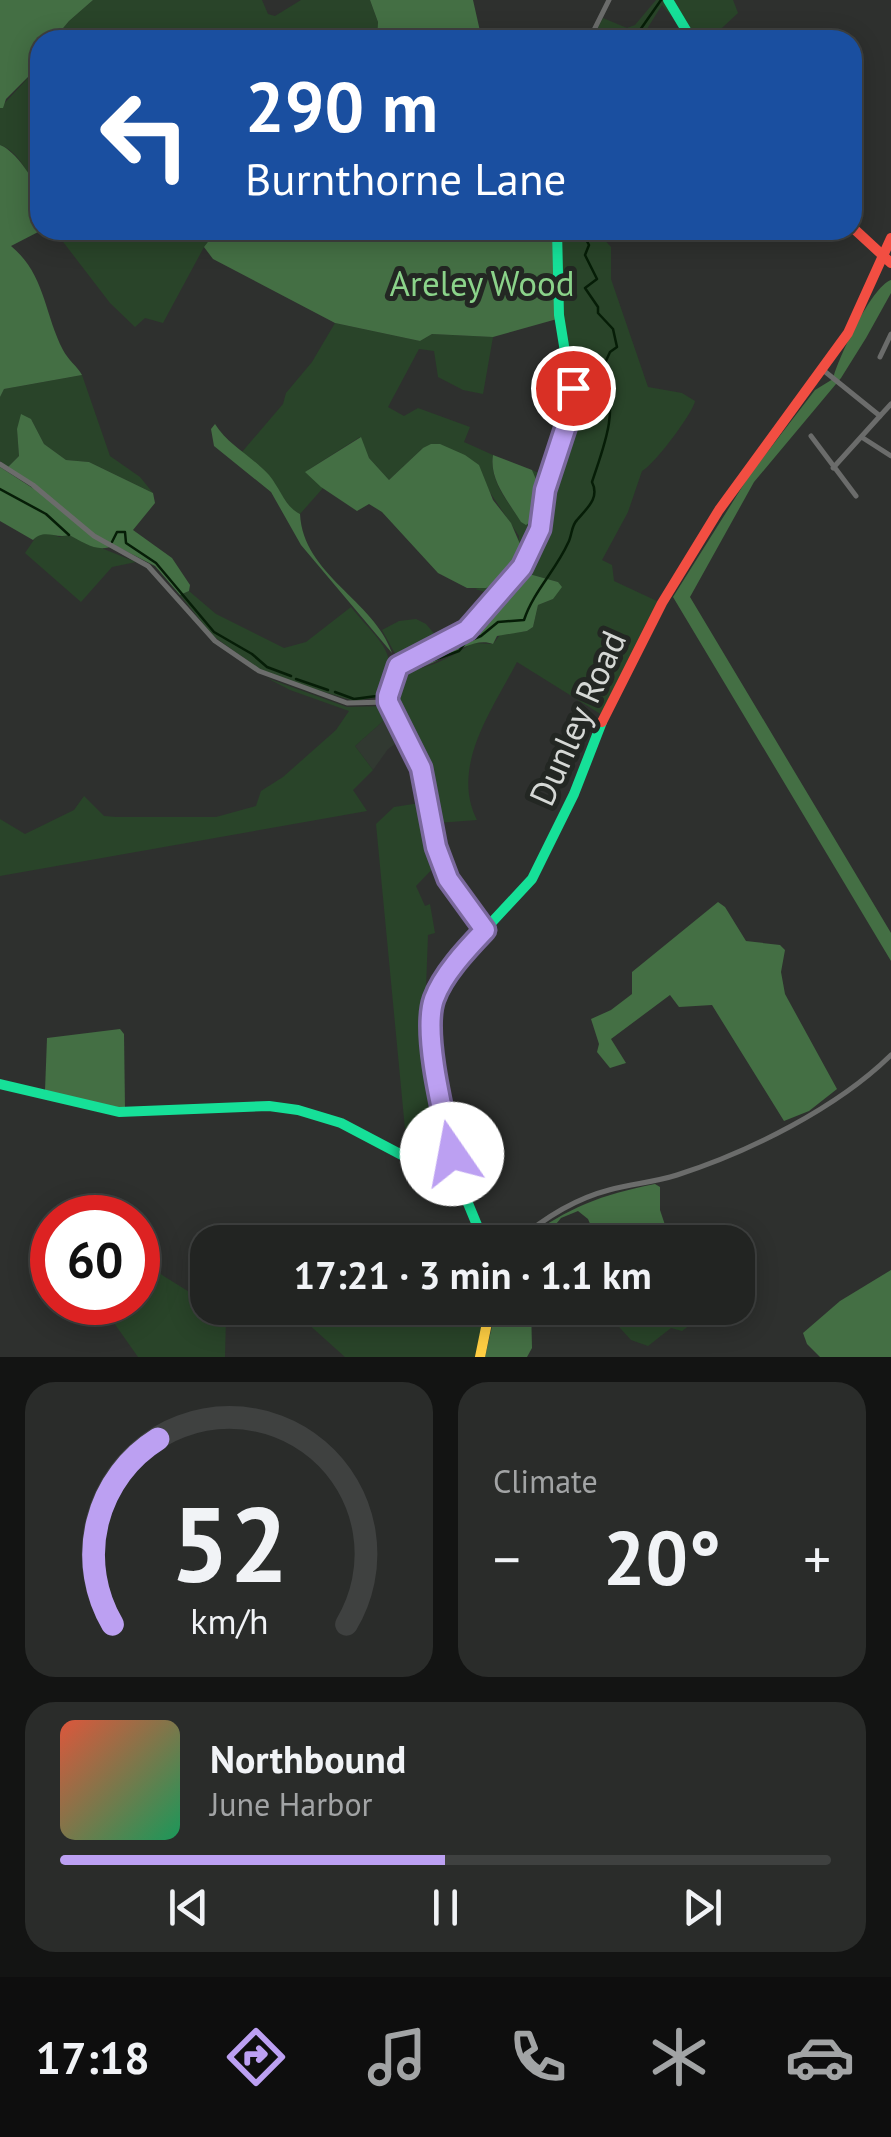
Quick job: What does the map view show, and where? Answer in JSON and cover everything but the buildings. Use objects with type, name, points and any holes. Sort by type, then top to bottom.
[{"type":"street","points":[[594,30],[609,0]]},
{"type":"street","points":[[668,0],[686,30]]},
{"type":"street","points":[[862,236],[887,259]]},
{"type":"street","name":"Dunley Road","points":[[477,1225],[452,1154],[437,1080],[432,1007],[446,979],[532,879],[574,794],[624,675],[702,536],[848,333],[887,259],[891,238]]},
{"type":"street","points":[[485,930],[448,879],[436,847],[421,768],[388,702],[398,666],[473,625],[522,567],[540,529],[545,490],[566,426],[573,388],[559,315],[557,240]]},
{"type":"street","points":[[885,353],[891,334]]},
{"type":"street","points":[[823,370],[880,416]]},
{"type":"street","points":[[834,468],[891,404]]},
{"type":"street","points":[[811,436],[856,496]]},
{"type":"street","points":[[863,438],[891,456]]},
{"type":"street","points":[[0,464],[33,485],[94,536],[148,566],[216,641],[259,671],[347,704],[388,702]]},
{"type":"street","points":[[539,1225],[597,1194],[680,1174],[784,1129],[820,1109],[891,1054]]},
{"type":"street","points":[[0,1084],[120,1112],[285,1107],[341,1122],[412,1160],[450,1173],[460,1184]]},
{"type":"street","points":[[436,1168],[447,1163],[452,1154]]},
{"type":"street","points":[[480,1357],[487,1325]]},
{"type":"shaded area","points":[[390,715],[402,739],[388,749],[373,770],[355,746]]},
{"type":"green space","points":[[0,0],[93,0],[61,30],[30,30],[30,75],[0,108]]},
{"type":"green space","points":[[93,0],[262,0],[268,14],[275,16],[301,0],[370,0],[378,22],[378,30],[61,30]]},
{"type":"green space","points":[[370,0],[473,0],[480,30],[378,30]]},
{"type":"green space","points":[[656,0],[664,0],[671,16],[662,5],[646,30],[596,30],[603,18],[627,28],[635,25]]},
{"type":"green space","points":[[672,0],[733,0],[738,13],[720,30],[691,30]]},
{"type":"green space","points":[[30,76],[30,178],[19,159],[0,145],[0,108]]},
{"type":"green space","points":[[0,145],[12,153],[30,176],[30,236],[11,246],[31,269],[63,350],[82,375],[4,389],[0,397]]},
{"type":"green space","points":[[62,240],[209,240],[163,323],[145,318],[135,327],[110,303]]},
{"type":"green space","name":"Areley Wood","points":[[209,240],[554,240],[557,319],[493,337],[432,334],[420,341],[335,323],[213,259],[204,247]]},
{"type":"green space","points":[[561,240],[605,240],[611,247],[611,279],[648,387],[682,393],[695,401],[672,438],[642,471],[628,512],[602,560],[612,565],[614,581],[659,602],[602,715],[517,662],[486,719],[471,759],[468,780],[477,820],[437,823],[431,783],[391,696],[397,671],[437,663],[472,643],[493,644],[500,635],[527,631],[533,627],[538,605],[553,599],[558,582],[522,572],[542,530],[546,500],[576,388],[561,303]]},
{"type":"green space","points":[[891,280],[891,293],[841,378],[754,482],[690,597],[891,933],[891,961],[673,597],[749,476],[815,390],[833,379],[865,309]]},
{"type":"green space","points":[[335,323],[420,341],[432,334],[493,337],[483,394],[463,390],[438,377],[434,351],[419,349],[388,407],[404,416],[418,408],[470,427],[464,442],[493,455],[496,482],[521,521],[532,521],[538,484],[532,470],[548,477],[531,540],[495,595],[475,589],[496,583],[504,576],[518,554],[519,536],[465,455],[423,448],[389,480],[369,458],[360,437],[308,470],[323,488],[300,514],[293,511],[261,467],[242,452],[283,404],[286,393],[312,362]]},
{"type":"green space","points":[[82,375],[110,456],[140,477],[153,493],[89,462],[66,460],[44,444],[31,419],[17,429],[19,456],[8,467],[0,461],[0,397],[4,389]]},
{"type":"green space","points":[[21,414],[31,419],[44,444],[66,460],[89,462],[153,493],[155,503],[133,530],[172,558],[190,585],[189,591],[180,595],[155,566],[114,545],[97,548],[69,535],[41,535],[33,540],[0,521],[0,467],[34,489],[8,467],[19,456],[17,429]]},
{"type":"green space","points":[[215,424],[269,475],[286,502],[300,514],[313,554],[383,634],[392,653],[301,545],[271,492],[214,446],[211,429]]},
{"type":"green space","points":[[361,437],[369,458],[389,480],[431,444],[440,444],[479,465],[493,500],[511,523],[520,544],[509,569],[496,583],[486,588],[467,588],[438,573],[382,512],[369,504],[357,511],[305,472]]},
{"type":"green space","points":[[493,455],[532,470],[538,484],[532,521],[526,525],[497,482]]},
{"type":"green space","points":[[47,532],[59,537],[69,535],[136,562],[112,567],[81,602],[25,553],[38,534]]},
{"type":"green space","points":[[522,572],[558,582],[562,587],[553,599],[538,605],[533,627],[497,636],[493,644],[472,644],[423,667],[397,671],[480,622]]},
{"type":"green space","points":[[189,591],[216,614],[284,648],[306,642],[351,607],[378,638],[388,657],[389,681],[384,696],[354,701],[258,668],[213,636],[180,595]]},
{"type":"green space","points":[[416,619],[426,624],[442,643],[398,659],[382,630],[399,621]]},
{"type":"green space","points":[[267,678],[347,707],[388,706],[390,715],[355,746],[373,770],[353,790],[367,811],[0,876],[0,819],[25,834],[74,810],[84,796],[104,816],[116,817],[216,817],[256,806],[261,791],[283,777],[336,730],[349,711]]},
{"type":"green space","points":[[426,802],[438,863],[416,886],[425,906],[430,904],[435,933],[428,935],[426,988],[436,987],[428,1018],[439,1117],[405,1129],[376,824],[394,807]]},
{"type":"green space","points":[[718,902],[746,941],[780,945],[785,950],[781,972],[785,994],[837,1089],[809,1111],[784,1121],[712,1005],[679,1007],[670,995],[611,1039],[626,1063],[610,1068],[597,1052],[599,1044],[591,1019],[632,994],[632,972]]},
{"type":"green space","points":[[120,1029],[124,1034],[125,1109],[45,1091],[47,1038]]},
{"type":"green space","points":[[655,1184],[660,1187],[660,1210],[665,1225],[591,1225],[578,1211],[555,1225],[547,1225],[586,1204]]},
{"type":"green space","points":[[891,1270],[891,1357],[820,1357],[807,1344],[803,1333],[840,1301]]},
{"type":"green space","points":[[160,1273],[190,1292],[190,1325],[226,1325],[225,1357],[138,1357],[115,1325],[160,1325]]},
{"type":"green space","points":[[309,1325],[482,1325],[475,1357],[345,1357]]},
{"type":"green space","points":[[492,1325],[531,1325],[532,1348],[527,1357],[485,1357]]},
{"type":"green space","points":[[617,1325],[690,1325],[682,1331],[671,1328],[648,1346],[631,1340]]},
{"type":"waterway","points":[[640,30],[661,0]]},
{"type":"waterway","points":[[396,676],[459,651],[466,642],[498,622],[524,620],[563,553],[575,522],[593,498],[592,482],[610,417],[605,363],[617,347],[613,329],[598,313],[585,288],[597,279],[585,255],[589,245],[586,240]]},
{"type":"waterway","points":[[0,489],[46,514],[69,535]]},
{"type":"waterway","points":[[112,542],[117,532],[125,532],[126,543],[156,563],[214,632],[267,667],[291,676]]},
{"type":"waterway","points":[[296,679],[328,690]]},
{"type":"waterway","points":[[335,692],[354,699],[384,695]]},
{"type":"traffic: fast","points":[[668,0],[686,30]]},
{"type":"traffic: fast","points":[[485,930],[448,879],[436,847],[421,767],[388,702],[398,666],[473,625],[522,567],[540,529],[545,489],[559,453],[572,395],[559,315],[557,240]]},
{"type":"traffic: fast","points":[[477,1225],[460,1184],[443,1116],[432,1028],[435,998],[480,935],[532,879],[574,794],[602,722]]},
{"type":"traffic: fast","points":[[0,1084],[119,1112],[269,1106],[298,1110],[341,1123],[417,1163],[447,1171],[457,1180]]},
{"type":"traffic: slow","points":[[480,1357],[487,1325]]},
{"type":"traffic: jam","points":[[862,236],[891,263]]},
{"type":"traffic: jam","points":[[602,722],[662,603],[719,510],[848,333],[891,238]]},
{"type":"route","points":[[452,1154],[437,1080],[432,1007],[446,979],[485,930],[448,879],[436,847],[424,777],[388,696],[398,666],[467,630],[492,606],[522,567],[543,519],[545,490],[559,453],[573,388]]}]
